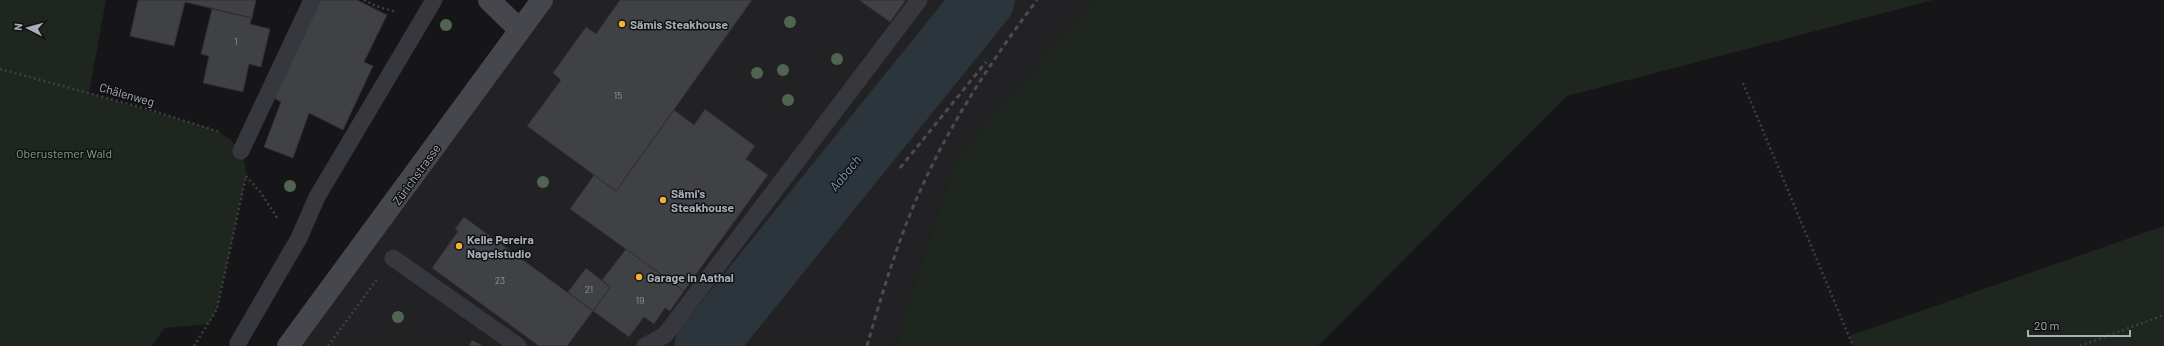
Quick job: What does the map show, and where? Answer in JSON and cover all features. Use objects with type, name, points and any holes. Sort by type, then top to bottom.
[{"type":"main road","points":[[489,0],[520,30]]},
{"type":"main road","name":"Zürichstrasse","points":[[288,346],[542,0]]},
{"type":"lane","points":[[241,151],[312,0]]},
{"type":"lane","points":[[238,343],[299,238],[317,197],[424,20],[434,0]]},
{"type":"lane","points":[[646,346],[665,335],[919,0]]},
{"type":"lane","points":[[393,258],[518,346]]},
{"type":"path","points":[[364,0],[376,6]]},
{"type":"path","name":"Chälenweg","points":[[0,69],[212,128],[226,136],[241,151]]},
{"type":"path","points":[[1743,83],[1853,346]]},
{"type":"path","points":[[194,346],[217,309],[246,176],[262,193],[282,225]]},
{"type":"path","points":[[328,346],[393,258]]},
{"type":"path","points":[[2080,346],[2164,315]]},
{"type":"shaded area","points":[[542,0],[947,0],[681,341],[673,346],[288,346]]},
{"type":"shaded area","points":[[1013,0],[1093,0],[963,148],[949,177],[895,346],[734,346],[890,146]]},
{"type":"green space","name":"Oberustemer Wald","points":[[0,0],[106,0],[89,93],[212,129],[227,137],[241,153],[244,160],[246,176],[217,309],[209,324],[164,328],[152,346],[0,346]]},
{"type":"green space","points":[[947,0],[1013,0],[890,146],[734,346],[673,346],[681,341]]},
{"type":"green space","points":[[1093,0],[1933,0],[1567,96],[1318,346],[895,346],[949,177],[963,148]]},
{"type":"green space","points":[[2164,226],[2164,346],[1853,346],[1849,336]]},
{"type":"building","points":[[138,0],[256,0],[252,18],[185,2],[174,46],[130,36]]},
{"type":"building","points":[[319,0],[357,0],[387,15],[364,62],[373,66],[343,130],[309,113],[293,158],[264,147],[281,102],[272,97]]},
{"type":"building","points":[[620,0],[752,0],[616,191],[527,126],[561,80],[553,73],[586,27],[596,34]]},
{"type":"building","points":[[859,0],[906,0],[890,22]]},
{"type":"building","points":[[212,9],[252,18],[250,24],[270,29],[261,67],[249,64],[243,92],[203,83],[209,56],[201,54]]},
{"type":"building","name":"Sämi's Steakhouse","points":[[705,109],[755,146],[746,159],[768,175],[684,291],[570,209],[594,175],[616,191],[674,110],[694,125]]},
{"type":"building","points":[[464,217],[593,311],[567,346],[539,346],[432,268],[458,231],[455,229]]},
{"type":"building","points":[[626,249],[684,291],[670,311],[665,308],[654,324],[644,317],[629,337],[593,311],[610,287],[602,280]]},
{"type":"building","points":[[586,268],[610,287],[593,311],[568,292]]},
{"type":"building","points":[[472,340],[483,346],[469,346]]},
{"type":"waterway","name":"Aabach","points":[[705,346],[984,0]]},
{"type":"railway","points":[[867,346],[900,241],[925,180],[949,133],[976,87],[1037,0]]},
{"type":"railway","points":[[900,168],[986,62]]},
{"type":"place","name":"Sämis Steakhouse","points":[[622,24]]},
{"type":"place","name":"Sämi's Steakhouse","points":[[663,200]]},
{"type":"place","name":"Kelle Pereira Nagelstudio","points":[[459,246]]},
{"type":"place","name":"Garage in Aathal","points":[[639,277]]}]
